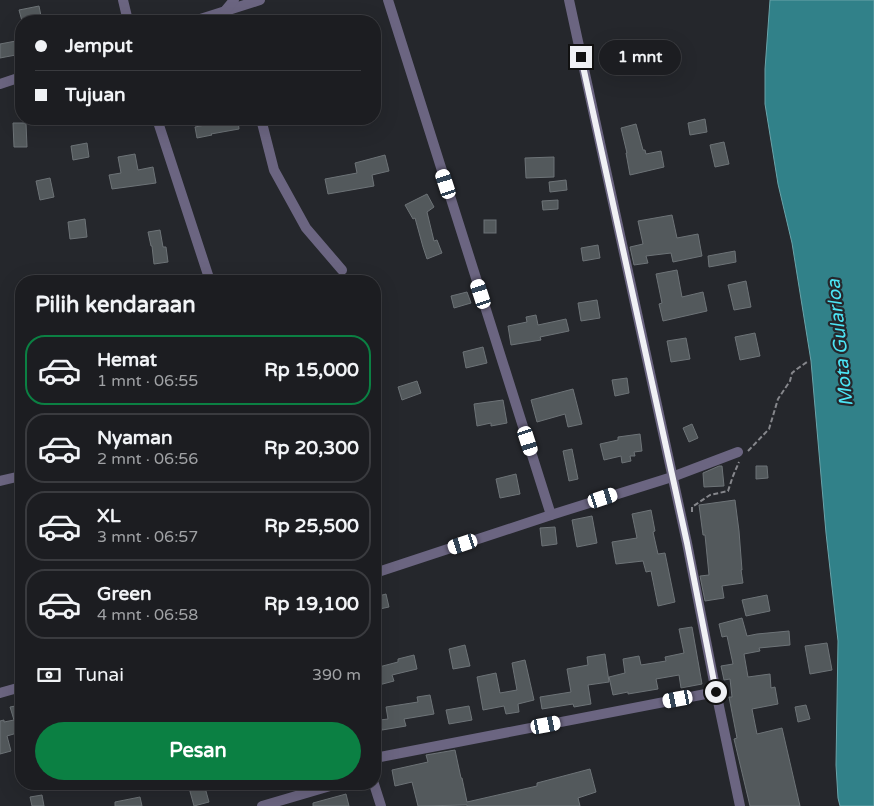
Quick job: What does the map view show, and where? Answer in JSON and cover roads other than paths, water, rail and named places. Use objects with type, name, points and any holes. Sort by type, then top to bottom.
[{"type":"street","points":[[123,0],[127,15]]},
{"type":"street","points":[[226,15],[234,0]]},
{"type":"street","points":[[227,15],[260,0]]},
{"type":"street","points":[[388,0],[551,515]]},
{"type":"street","points":[[569,0],[687,543],[740,806]]},
{"type":"street","points":[[0,84],[15,79]]},
{"type":"street","points":[[159,125],[208,275]]},
{"type":"street","points":[[263,125],[274,170],[306,228],[342,270]]},
{"type":"street","points":[[381,571],[672,476],[738,452]]},
{"type":"street","points":[[0,481],[15,477]]},
{"type":"street","points":[[0,693],[15,688]]},
{"type":"street","points":[[381,757],[716,692]]},
{"type":"street","points":[[262,806],[317,790]]},
{"type":"street","points":[[376,790],[381,806]]},
{"type":"water","name":"Mota Gularloa","points":[[770,0],[874,0],[874,806],[840,806],[838,798],[836,765],[838,641],[826,533],[811,361],[792,243],[778,184],[765,104],[765,69]]}]
